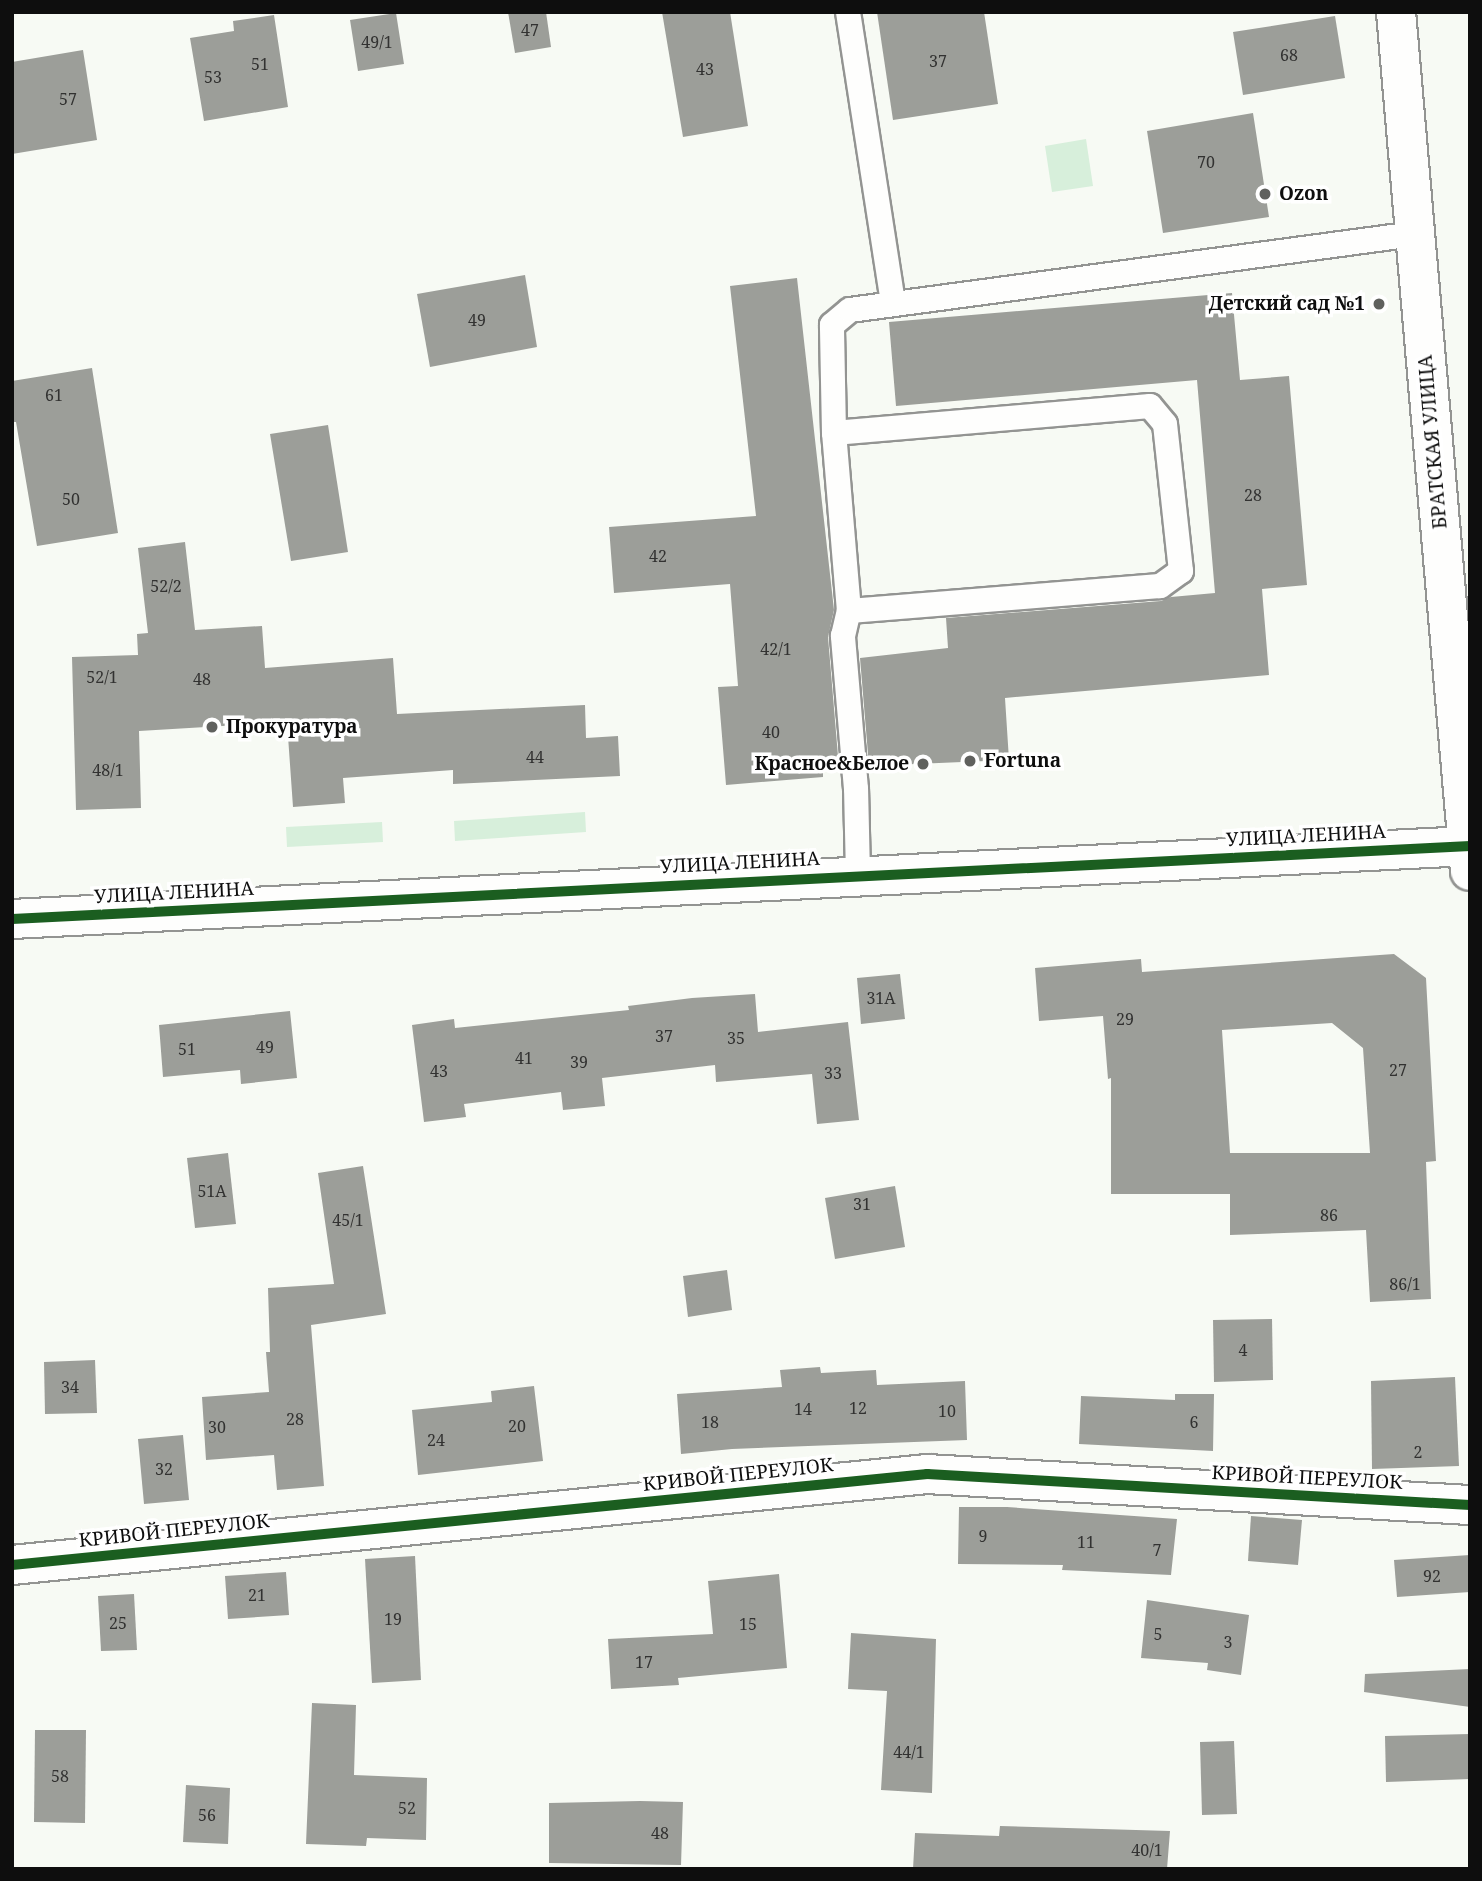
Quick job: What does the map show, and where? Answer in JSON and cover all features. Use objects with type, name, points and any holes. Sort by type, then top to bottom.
[{"type":"street","name":"БРАТСКАЯ УЛИЦА","points":[[1396,12],[1469,855]]},
{"type":"street","name":"УЛИЦА ЛЕНИНА","points":[[12,919],[858,874],[1469,855]]},
{"type":"street","name":"КРИВОЙ ПЕРЕУЛОК","points":[[12,1565],[926,1474],[1470,1505]]},
{"type":"lane","points":[[848,12],[893,304]]},
{"type":"lane","points":[[858,874],[856,789],[843,636],[849,611],[834,433],[832,325],[850,310],[1414,234]]},
{"type":"lane","points":[[834,433],[1150,406],[1165,424],[1181,570],[1160,586],[849,611]]},
{"type":"green space","points":[[1086,139],[1093,186],[1052,192],[1045,146]]},
{"type":"green space","points":[[585,812],[586,832],[455,841],[454,821]]},
{"type":"green space","points":[[382,822],[383,842],[287,847],[286,827]]},
{"type":"building","points":[[508,12],[546,12],[551,47],[515,53]]},
{"type":"building","points":[[662,12],[730,12],[748,126],[683,137]]},
{"type":"building","points":[[877,12],[984,12],[998,104],[893,120]]},
{"type":"building","points":[[396,13],[404,64],[358,71],[350,20]]},
{"type":"building","points":[[274,15],[288,107],[204,121],[190,38],[234,31],[233,21]]},
{"type":"building","points":[[1335,16],[1345,78],[1243,95],[1233,32]]},
{"type":"building","points":[[83,50],[97,140],[12,154],[12,62]]},
{"type":"building","points":[[1253,113],[1269,217],[1163,233],[1147,131]]},
{"type":"building","points":[[525,275],[537,347],[430,367],[417,294]]},
{"type":"building","points":[[797,278],[834,610],[828,637],[839,768],[823,768],[823,777],[726,785],[718,687],[738,686],[730,584],[614,593],[609,527],[756,516],[730,286]]},
{"type":"building","points":[[1232,293],[1240,380],[1289,376],[1307,585],[1262,589],[1269,675],[1005,698],[1009,760],[869,766],[860,658],[948,648],[946,618],[1161,601],[1171,597],[1215,593],[1197,380],[896,406],[889,322]]},
{"type":"building","points":[[92,368],[118,533],[37,546],[16,422],[12,422],[12,381]]},
{"type":"building","points":[[328,425],[348,552],[291,561],[270,434]]},
{"type":"building","points":[[185,542],[195,630],[262,626],[265,668],[393,658],[397,714],[585,705],[586,738],[618,736],[620,776],[453,784],[453,770],[343,778],[345,803],[293,807],[287,722],[139,731],[141,808],[76,810],[72,657],[138,655],[137,634],[148,633],[138,548]]},
{"type":"building","points":[[1394,954],[1426,978],[1436,1161],[1426,1162],[1431,1299],[1370,1302],[1366,1230],[1230,1235],[1230,1194],[1111,1194],[1111,1078],[1108,1079],[1103,1016],[1039,1021],[1035,968],[1141,959],[1142,972]],"holes":[[[1332,1023],[1363,1048],[1370,1153],[1230,1153],[1222,1030]]]},
{"type":"building","points":[[900,974],[905,1019],[861,1024],[857,978]]},
{"type":"building","points":[[755,994],[758,1032],[848,1022],[859,1120],[817,1124],[812,1074],[716,1082],[715,1065],[602,1078],[605,1106],[563,1110],[561,1092],[464,1104],[466,1117],[424,1122],[412,1025],[454,1019],[455,1028],[629,1010],[628,1006],[692,998]]},
{"type":"building","points":[[290,1011],[297,1078],[241,1084],[240,1070],[163,1077],[159,1025]]},
{"type":"building","points":[[228,1153],[236,1224],[195,1228],[187,1158]]},
{"type":"building","points":[[363,1166],[386,1314],[311,1325],[324,1486],[277,1490],[274,1455],[206,1460],[202,1397],[269,1392],[266,1352],[270,1352],[268,1288],[334,1284],[318,1173]]},
{"type":"building","points":[[895,1186],[905,1247],[835,1259],[825,1198]]},
{"type":"building","points":[[727,1270],[732,1310],[688,1317],[683,1276]]},
{"type":"building","points":[[1272,1319],[1273,1380],[1214,1382],[1213,1320]]},
{"type":"building","points":[[95,1360],[97,1413],[45,1414],[44,1362]]},
{"type":"building","points":[[820,1367],[821,1373],[876,1370],[877,1385],[965,1381],[967,1440],[732,1449],[681,1454],[677,1394],[782,1387],[780,1370]]},
{"type":"building","points":[[1455,1377],[1459,1466],[1372,1469],[1371,1381]]},
{"type":"building","points":[[534,1386],[543,1461],[418,1475],[412,1410],[492,1402],[491,1391]]},
{"type":"building","points":[[1175,1394],[1214,1394],[1213,1451],[1079,1444],[1081,1396],[1175,1400]]},
{"type":"building","points":[[183,1435],[189,1500],[144,1504],[138,1439]]},
{"type":"building","points":[[959,1507],[1007,1507],[1177,1519],[1171,1575],[1062,1570],[1063,1565],[958,1564]]},
{"type":"building","points":[[1251,1516],[1302,1520],[1298,1565],[1248,1561]]},
{"type":"building","points":[[1470,1555],[1470,1592],[1397,1597],[1394,1560]]},
{"type":"building","points":[[415,1556],[421,1680],[372,1683],[365,1559]]},
{"type":"building","points":[[286,1572],[289,1615],[228,1619],[225,1576]]},
{"type":"building","points":[[779,1574],[787,1668],[678,1678],[679,1685],[611,1689],[608,1639],[713,1634],[708,1581]]},
{"type":"building","points":[[134,1594],[137,1650],[101,1651],[98,1596]]},
{"type":"building","points":[[1147,1600],[1249,1615],[1241,1675],[1207,1670],[1208,1663],[1141,1658]]},
{"type":"building","points":[[851,1633],[936,1639],[932,1793],[881,1790],[887,1691],[848,1689]]},
{"type":"building","points":[[1470,1669],[1470,1707],[1364,1692],[1365,1674]]},
{"type":"building","points":[[312,1703],[356,1705],[354,1775],[427,1778],[426,1840],[367,1838],[366,1846],[306,1844]]},
{"type":"building","points":[[35,1730],[86,1730],[85,1823],[34,1822]]},
{"type":"building","points":[[1470,1734],[1470,1779],[1386,1782],[1385,1736]]},
{"type":"building","points":[[1234,1741],[1237,1814],[1202,1815],[1200,1742]]},
{"type":"building","points":[[186,1785],[230,1788],[228,1844],[183,1842]]},
{"type":"building","points":[[683,1802],[681,1865],[549,1863],[549,1803]]},
{"type":"building","points":[[1000,1826],[1170,1831],[1167,1869],[913,1869],[915,1833],[999,1836]]},
{"type":"cycle path","points":[[12,919],[1470,846]]},
{"type":"cycle path","points":[[12,1565],[927,1474],[1470,1505]]},
{"type":"place","name":"Ozon","points":[[1265,194]]},
{"type":"place","name":"Детский сад №1","points":[[1379,304]]},
{"type":"place","name":"Прокуратура","points":[[212,727]]},
{"type":"place","name":"Fortuna","points":[[970,761]]},
{"type":"place","name":"Красное&Белое","points":[[923,764]]}]
